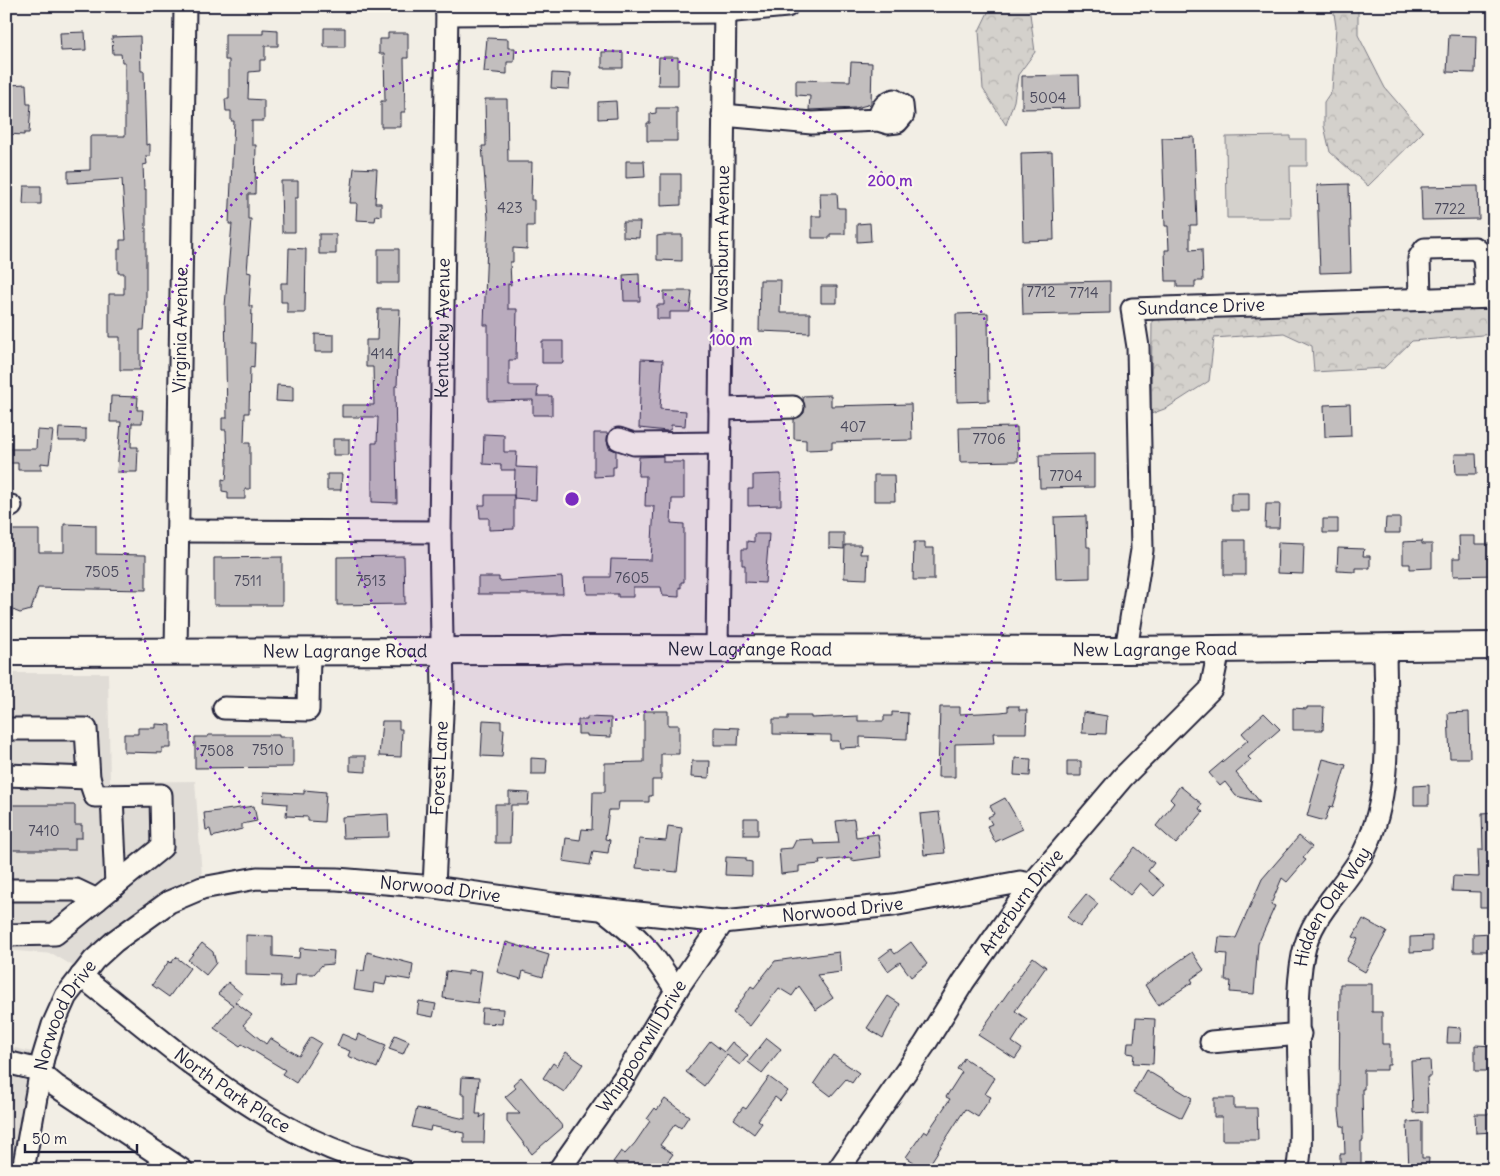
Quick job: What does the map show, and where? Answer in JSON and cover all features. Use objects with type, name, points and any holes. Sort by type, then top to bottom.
[{"type":"main road","name":"New Lagrange Road","points":[[6,652],[1219,650],[1494,646]]},
{"type":"street","name":"Virginia Avenue","points":[[176,652],[185,6]]},
{"type":"street","points":[[447,10],[725,9],[787,6]]},
{"type":"street","name":"Washburn Avenue","points":[[716,650],[725,9]]},
{"type":"street","name":"Kentucky Avenue","points":[[442,651],[440,532],[447,10]]},
{"type":"street","points":[[723,115],[812,123],[878,120]]},
{"type":"street","points":[[1420,299],[1419,258],[1425,250],[1452,248],[1475,248],[1484,256],[1490,297]]},
{"type":"street","name":"Sundance Drive","points":[[1126,650],[1142,550],[1138,347],[1132,309],[1490,297]]},
{"type":"street","points":[[720,409],[793,407]]},
{"type":"street","points":[[619,438],[634,444],[720,443]]},
{"type":"street","points":[[178,531],[440,532]]},
{"type":"street","name":"Hidden Oak Way","points":[[1297,1170],[1300,1136],[1300,982],[1307,940],[1321,911],[1362,854],[1377,820],[1382,802],[1386,760],[1385,648]]},
{"type":"street","name":"Arterburn Drive","points":[[838,1170],[925,1044],[964,981],[1032,884],[1123,777],[1211,688],[1219,650]]},
{"type":"street","points":[[224,708],[308,710],[310,651]]},
{"type":"street","name":"Forest Lane","points":[[434,887],[443,694],[442,651]]},
{"type":"street","points":[[6,729],[86,730],[89,778],[95,796],[161,795],[162,847],[55,934],[6,935]]},
{"type":"street","points":[[6,775],[89,778]]},
{"type":"street","points":[[112,796],[116,885]]},
{"type":"street","name":"Norwood Drive","points":[[23,1170],[43,1058],[59,1008],[81,976],[115,941],[154,911],[185,894],[215,885],[257,878],[290,877],[434,887],[723,922],[893,905],[1020,882],[1032,884]]},
{"type":"street","points":[[6,890],[76,890],[97,900]]},
{"type":"street","points":[[604,909],[634,933],[650,950],[676,990]]},
{"type":"street","name":"Whippoorwill Drive","points":[[559,1170],[624,1078],[676,990],[723,922]]},
{"type":"street","name":"North Park Place","points":[[81,976],[243,1100],[299,1135],[342,1154],[402,1170]]},
{"type":"street","points":[[1211,1042],[1300,1034]]},
{"type":"street","points":[[6,1062],[26,1066],[40,1074],[182,1170]]},
{"type":"shaded area","points":[[6,673],[108,673],[110,782],[195,781],[202,876],[185,880],[132,914],[73,966],[53,954],[6,950]]},
{"type":"shaded area","points":[[6,1046],[32,1052],[11,1170],[6,1170]]},
{"type":"green space","points":[[991,6],[1029,6],[1035,52],[1018,75],[1014,101],[1006,125],[983,89],[979,31]]},
{"type":"green space","points":[[1333,6],[1358,6],[1358,35],[1385,88],[1423,132],[1368,186],[1330,152],[1324,126],[1324,102],[1332,90],[1336,27]]},
{"type":"green space","points":[[1290,136],[1290,139],[1307,139],[1307,166],[1290,166],[1291,218],[1227,218],[1226,137]]},
{"type":"green space","points":[[1494,306],[1494,334],[1412,341],[1384,368],[1314,372],[1312,346],[1284,333],[1214,338],[1209,381],[1167,408],[1151,414],[1152,321],[1162,314]]},
{"type":"building","points":[[324,28],[345,28],[345,47],[324,47]]},
{"type":"building","points":[[263,29],[278,30],[278,46],[265,46],[265,60],[260,60],[260,71],[249,72],[248,99],[264,100],[264,121],[252,121],[252,145],[256,145],[255,194],[248,194],[248,219],[251,219],[247,272],[251,273],[249,306],[252,306],[251,343],[255,343],[254,368],[250,367],[249,413],[245,413],[244,443],[250,443],[250,489],[245,489],[245,499],[228,499],[228,492],[222,491],[222,479],[226,480],[227,467],[226,430],[222,430],[222,418],[227,418],[225,306],[232,224],[229,224],[234,121],[231,121],[231,111],[226,111],[225,99],[229,99],[229,60],[225,60],[225,34],[263,34]]},
{"type":"building","points":[[85,32],[86,50],[61,51],[60,33]]},
{"type":"building","points":[[388,33],[408,33],[408,58],[404,58],[405,112],[401,112],[401,127],[381,127],[381,101],[385,101],[384,54],[379,54],[379,39],[388,39]]},
{"type":"building","points":[[1449,35],[1476,36],[1475,73],[1447,72]]},
{"type":"building","points":[[140,36],[141,71],[144,71],[146,145],[150,144],[150,156],[146,156],[147,164],[143,165],[144,189],[146,189],[146,303],[144,330],[140,330],[140,370],[120,370],[120,337],[109,337],[109,294],[124,294],[124,273],[118,273],[120,240],[126,240],[122,179],[68,183],[68,171],[90,170],[90,136],[125,136],[125,62],[122,62],[121,54],[113,54],[112,37]]},
{"type":"building","points":[[487,38],[508,39],[508,48],[515,48],[514,62],[507,62],[507,74],[484,72]]},
{"type":"building","points":[[602,52],[623,52],[623,68],[602,68]]},
{"type":"building","points":[[659,57],[678,57],[678,85],[658,85]]},
{"type":"building","points":[[851,62],[872,63],[871,104],[856,108],[809,110],[810,96],[796,95],[796,80],[850,81]]},
{"type":"building","points":[[552,73],[570,74],[569,89],[551,88]]},
{"type":"building","points":[[1079,75],[1080,108],[1022,109],[1022,76]]},
{"type":"building","points":[[26,84],[27,104],[31,104],[29,133],[24,133],[24,135],[8,134],[9,85]]},
{"type":"building","points":[[485,99],[507,99],[508,162],[532,162],[531,200],[534,200],[534,226],[527,226],[527,249],[513,248],[513,262],[510,262],[511,285],[508,284],[508,309],[517,309],[516,360],[509,360],[509,386],[538,386],[537,396],[552,396],[552,415],[533,415],[533,400],[488,401],[488,325],[484,325],[488,217],[482,146],[486,146]]},
{"type":"building","points":[[616,101],[617,118],[598,119],[598,102]]},
{"type":"building","points":[[656,108],[677,108],[677,141],[647,141],[647,123],[650,123],[650,114],[656,113]]},
{"type":"building","points":[[1194,137],[1197,225],[1190,225],[1190,250],[1202,249],[1203,281],[1195,281],[1195,287],[1177,287],[1177,281],[1166,281],[1165,250],[1169,250],[1168,226],[1165,226],[1162,138]]},
{"type":"building","points":[[1052,152],[1054,240],[1023,241],[1021,153]]},
{"type":"building","points":[[626,161],[644,161],[645,177],[626,178]]},
{"type":"building","points":[[354,168],[377,169],[375,203],[381,203],[381,216],[376,215],[375,221],[356,220],[357,203],[350,203]]},
{"type":"building","points":[[661,174],[681,174],[681,205],[661,206]]},
{"type":"building","points":[[281,181],[298,181],[298,198],[295,198],[295,232],[282,232]]},
{"type":"building","points":[[1349,184],[1351,272],[1320,273],[1317,185]]},
{"type":"building","points":[[24,186],[41,186],[41,204],[23,204]]},
{"type":"building","points":[[1478,186],[1479,219],[1422,220],[1421,187]]},
{"type":"building","points":[[820,193],[837,193],[838,208],[845,208],[845,234],[830,234],[830,238],[812,238],[812,216],[821,216]]},
{"type":"building","points":[[623,222],[640,222],[639,238],[623,237]]},
{"type":"building","points":[[870,223],[871,241],[857,242],[857,224]]},
{"type":"building","points":[[319,234],[336,234],[336,254],[319,254]]},
{"type":"building","points":[[682,235],[682,261],[657,260],[657,236]]},
{"type":"building","points":[[289,248],[306,249],[305,313],[287,313],[287,302],[281,302],[281,283],[288,283]]},
{"type":"building","points":[[378,249],[399,249],[399,283],[378,283]]},
{"type":"building","points":[[639,274],[640,301],[624,301],[623,275]]},
{"type":"building","points":[[760,280],[781,280],[780,313],[810,313],[810,333],[759,331]]},
{"type":"building","points":[[1110,281],[1110,313],[1023,315],[1022,283]]},
{"type":"building","points":[[821,286],[837,286],[837,303],[821,303]]},
{"type":"building","points":[[664,291],[692,291],[690,312],[670,312],[670,319],[657,319],[657,305],[664,305]]},
{"type":"building","points":[[378,309],[400,309],[397,386],[395,386],[397,503],[372,502],[372,443],[377,443],[378,417],[342,417],[342,405],[374,405],[373,367],[366,367],[366,340],[377,340]]},
{"type":"building","points":[[988,313],[989,401],[957,402],[956,314]]},
{"type":"building","points":[[315,334],[334,335],[334,352],[315,352]]},
{"type":"building","points":[[542,341],[563,341],[563,363],[542,363]]},
{"type":"building","points":[[641,359],[663,360],[660,409],[686,411],[685,426],[671,425],[671,429],[667,431],[639,428]]},
{"type":"building","points":[[277,385],[293,386],[293,402],[276,401]]},
{"type":"building","points":[[831,395],[831,406],[911,404],[912,440],[832,442],[832,449],[806,450],[806,440],[794,439],[794,419],[804,413],[803,396]]},
{"type":"building","points":[[111,396],[138,397],[137,410],[143,410],[142,423],[132,423],[131,447],[138,447],[137,472],[117,472],[121,422],[110,422]]},
{"type":"building","points":[[1350,404],[1351,436],[1325,437],[1324,405]]},
{"type":"building","points":[[1017,427],[1018,461],[960,462],[959,428]]},
{"type":"building","points":[[59,428],[86,429],[86,441],[58,441]]},
{"type":"building","points":[[37,430],[53,431],[49,464],[41,463],[41,470],[18,470],[18,463],[6,463],[6,449],[36,449]]},
{"type":"building","points":[[594,433],[608,433],[607,441],[609,448],[616,451],[616,467],[613,467],[613,476],[594,477]]},
{"type":"building","points":[[484,434],[504,435],[504,452],[517,452],[516,467],[537,468],[536,500],[514,498],[515,470],[501,470],[501,465],[483,464]]},
{"type":"building","points":[[333,439],[349,439],[349,455],[333,455]]},
{"type":"building","points":[[1094,454],[1094,487],[1040,488],[1039,455]]},
{"type":"building","points":[[1455,454],[1476,454],[1477,474],[1456,474]]},
{"type":"building","points":[[663,456],[663,462],[684,462],[684,499],[672,499],[671,523],[684,524],[684,582],[681,582],[681,588],[679,587],[679,597],[663,596],[661,587],[633,587],[633,597],[618,597],[618,594],[587,594],[586,577],[610,577],[611,559],[651,560],[654,506],[645,506],[646,476],[638,476],[639,457]]},
{"type":"building","points":[[327,474],[342,474],[341,490],[327,490]]},
{"type":"building","points":[[781,474],[781,505],[748,506],[748,489],[753,489],[753,475]]},
{"type":"building","points":[[874,475],[894,475],[895,501],[874,501]]},
{"type":"building","points":[[1231,493],[1249,493],[1249,511],[1231,511]]},
{"type":"building","points":[[485,495],[514,495],[514,529],[489,530],[489,518],[480,518],[479,505],[485,505]]},
{"type":"building","points":[[1266,504],[1280,504],[1279,528],[1265,528]]},
{"type":"building","points":[[1086,516],[1087,547],[1090,547],[1090,578],[1056,579],[1054,517]]},
{"type":"building","points":[[1386,518],[1400,518],[1400,533],[1385,533]]},
{"type":"building","points":[[1323,519],[1338,519],[1338,533],[1323,533]]},
{"type":"building","points":[[64,524],[96,525],[96,554],[146,555],[146,590],[38,588],[31,610],[20,613],[15,611],[6,603],[6,530],[39,530],[39,552],[64,552]]},
{"type":"building","points":[[829,533],[844,533],[844,549],[829,548]]},
{"type":"building","points":[[754,534],[769,534],[765,583],[745,582],[745,565],[742,565],[742,549],[747,549],[747,541],[754,542]]},
{"type":"building","points":[[1459,536],[1475,536],[1475,544],[1492,544],[1494,575],[1453,576],[1453,558],[1460,558]]},
{"type":"building","points":[[1224,540],[1245,540],[1245,575],[1224,575]]},
{"type":"building","points":[[1422,541],[1422,544],[1432,544],[1432,568],[1410,569],[1410,564],[1403,564],[1403,542]]},
{"type":"building","points":[[914,542],[925,542],[925,548],[934,548],[934,580],[913,580]]},
{"type":"building","points":[[1278,542],[1304,543],[1303,574],[1277,573]]},
{"type":"building","points":[[845,545],[861,545],[860,554],[868,554],[867,579],[844,578]]},
{"type":"building","points":[[1338,548],[1364,549],[1363,556],[1370,556],[1370,568],[1356,568],[1356,572],[1337,571]]},
{"type":"building","points":[[404,556],[405,604],[337,605],[337,557]]},
{"type":"building","points":[[282,557],[282,605],[214,605],[214,558]]},
{"type":"building","points":[[478,577],[499,577],[499,581],[562,577],[563,594],[478,594]]},
{"type":"building","points":[[1008,706],[1019,706],[1019,710],[1027,710],[1026,733],[993,733],[994,743],[955,744],[955,777],[938,777],[940,707],[960,707],[960,714],[1008,711]]},
{"type":"building","points":[[1307,707],[1324,707],[1323,730],[1293,730],[1293,708],[1307,709]]},
{"type":"building","points":[[644,711],[668,711],[668,725],[679,725],[679,754],[661,754],[661,780],[652,780],[652,796],[649,796],[649,802],[619,802],[618,810],[609,810],[605,839],[610,840],[608,853],[593,851],[590,865],[563,861],[566,838],[580,840],[582,829],[592,830],[593,792],[605,792],[605,763],[644,762]]},
{"type":"building","points":[[892,712],[908,713],[907,739],[860,737],[860,747],[840,748],[839,741],[831,741],[831,735],[773,734],[773,719],[788,719],[788,716],[811,716],[811,718],[858,716],[858,721],[884,721],[884,716],[892,716]]},
{"type":"building","points":[[1083,712],[1107,716],[1106,734],[1082,733]]},
{"type":"building","points":[[1469,712],[1470,758],[1450,758],[1448,713]]},
{"type":"building","points":[[1264,713],[1280,729],[1248,757],[1251,760],[1236,773],[1260,802],[1236,796],[1225,782],[1220,786],[1209,773],[1248,740],[1242,733]]},
{"type":"building","points":[[587,717],[611,718],[611,737],[578,734],[578,720],[587,720]]},
{"type":"building","points":[[483,720],[501,721],[501,729],[504,729],[502,757],[481,756]]},
{"type":"building","points":[[382,721],[399,721],[399,729],[402,729],[401,757],[379,756]]},
{"type":"building","points":[[156,724],[171,725],[171,748],[162,748],[162,753],[124,752],[124,734],[138,734],[138,728],[156,728]]},
{"type":"building","points":[[714,727],[739,728],[738,745],[714,745]]},
{"type":"building","points":[[208,735],[279,735],[279,737],[293,737],[293,767],[195,768],[195,737],[208,737]]},
{"type":"building","points":[[350,756],[366,756],[366,772],[350,771]]},
{"type":"building","points":[[531,758],[547,759],[546,774],[531,774]]},
{"type":"building","points":[[1015,758],[1031,759],[1030,776],[1014,775]]},
{"type":"building","points":[[1323,759],[1346,765],[1333,807],[1330,806],[1325,821],[1307,816]]},
{"type":"building","points":[[692,761],[710,761],[709,778],[691,777]]},
{"type":"building","points":[[1067,761],[1081,761],[1081,776],[1067,776]]},
{"type":"building","points":[[1429,785],[1429,805],[1414,805],[1414,786]]},
{"type":"building","points":[[1180,786],[1202,804],[1199,809],[1203,812],[1176,844],[1156,826],[1174,803],[1170,799]]},
{"type":"building","points":[[304,790],[326,792],[324,822],[308,821],[308,817],[286,816],[287,804],[263,802],[264,792],[304,794]]},
{"type":"building","points":[[509,792],[529,793],[528,805],[511,805],[510,843],[495,843],[495,804],[509,804]]},
{"type":"building","points":[[1005,798],[1023,829],[995,842],[987,826],[992,824],[988,817],[994,814],[990,806]]},
{"type":"building","points":[[6,805],[75,805],[75,825],[82,825],[82,838],[75,838],[75,850],[6,850]]},
{"type":"building","points":[[254,806],[257,821],[242,824],[242,829],[212,837],[210,829],[206,830],[204,813]]},
{"type":"building","points":[[939,812],[945,853],[924,855],[920,814]]},
{"type":"building","points":[[1494,812],[1494,907],[1480,907],[1480,892],[1452,891],[1453,876],[1479,877],[1478,850],[1483,850],[1482,813]]},
{"type":"building","points":[[388,814],[389,837],[343,838],[342,817]]},
{"type":"building","points":[[744,818],[758,818],[758,835],[744,835]]},
{"type":"building","points":[[854,819],[856,837],[878,834],[881,857],[852,861],[852,858],[819,861],[820,864],[799,866],[799,872],[781,874],[779,849],[792,848],[796,840],[813,839],[814,844],[839,843],[836,821]]},
{"type":"building","points":[[668,826],[682,828],[677,872],[636,868],[639,839],[666,841]]},
{"type":"building","points":[[1299,836],[1312,847],[1303,858],[1306,860],[1287,882],[1282,878],[1271,904],[1275,906],[1258,944],[1254,994],[1230,992],[1231,981],[1225,981],[1227,954],[1217,953],[1219,937],[1236,938],[1262,879]]},
{"type":"building","points":[[1135,847],[1154,863],[1148,871],[1164,885],[1154,896],[1140,883],[1130,895],[1110,878]]},
{"type":"building","points":[[726,857],[746,858],[746,861],[752,862],[752,876],[725,875]]},
{"type":"building","points":[[1086,894],[1098,904],[1080,927],[1067,917]]},
{"type":"building","points":[[1363,919],[1387,932],[1365,972],[1346,961],[1358,939],[1353,937]]},
{"type":"building","points":[[1493,933],[1494,951],[1473,951],[1473,934]]},
{"type":"building","points":[[246,935],[273,936],[273,956],[299,958],[300,948],[334,951],[333,964],[322,965],[314,974],[296,974],[295,986],[280,987],[281,976],[246,975]]},
{"type":"building","points":[[1432,936],[1432,951],[1410,952],[1410,937]]},
{"type":"building","points":[[506,942],[549,955],[543,977],[523,971],[521,979],[497,972]]},
{"type":"building","points":[[911,942],[927,964],[911,977],[900,962],[888,971],[879,958],[891,949],[895,954]]},
{"type":"building","points":[[202,943],[213,952],[216,963],[206,975],[188,960]]},
{"type":"building","points":[[367,952],[413,964],[411,980],[387,976],[385,985],[374,983],[373,993],[354,990],[357,970],[364,971]]},
{"type":"building","points":[[839,952],[841,972],[817,975],[833,998],[816,1010],[799,986],[792,996],[779,988],[750,1026],[733,1013],[751,986],[754,988],[775,961]]},
{"type":"building","points":[[1192,952],[1204,970],[1191,979],[1193,982],[1158,1005],[1145,985]]},
{"type":"building","points":[[176,957],[190,968],[169,997],[152,985],[169,961],[171,963]]},
{"type":"building","points":[[1033,957],[1046,967],[1015,1011],[1027,1019],[1012,1042],[1022,1049],[1015,1059],[978,1035]]},
{"type":"building","points":[[468,970],[482,971],[478,1003],[443,998],[446,971],[468,974]]},
{"type":"building","points":[[228,982],[242,994],[235,1002],[252,1015],[243,1025],[266,1044],[270,1038],[299,1056],[311,1037],[321,1043],[296,1083],[282,1074],[285,1070],[242,1044],[240,1046],[214,1028],[233,1005],[218,994]]},
{"type":"building","points":[[1340,984],[1372,984],[1372,1012],[1382,1012],[1382,1044],[1390,1044],[1390,1065],[1387,1065],[1387,1070],[1364,1070],[1361,1170],[1340,1170],[1340,1154],[1345,1154],[1344,1126],[1341,1126],[1339,1111]]},
{"type":"building","points":[[888,996],[900,1004],[883,1038],[867,1028]]},
{"type":"building","points":[[419,1001],[436,1004],[433,1017],[417,1014]]},
{"type":"building","points":[[482,1008],[503,1009],[502,1024],[481,1023]]},
{"type":"building","points":[[1136,1018],[1155,1019],[1153,1064],[1133,1063],[1134,1054],[1127,1053],[1128,1042],[1134,1042]]},
{"type":"building","points":[[1448,1027],[1461,1028],[1460,1043],[1447,1043]]},
{"type":"building","points":[[342,1034],[356,1040],[358,1034],[386,1045],[377,1068],[348,1056],[350,1051],[337,1046]]},
{"type":"building","points":[[395,1035],[409,1041],[403,1054],[389,1049]]},
{"type":"building","points":[[767,1038],[781,1049],[762,1073],[748,1062]]},
{"type":"building","points":[[710,1041],[724,1052],[732,1042],[748,1055],[740,1065],[727,1055],[704,1086],[686,1072]]},
{"type":"building","points":[[1475,1045],[1494,1046],[1494,1071],[1475,1071]]},
{"type":"building","points":[[566,1052],[583,1064],[564,1092],[543,1078],[553,1063],[557,1066]]},
{"type":"building","points":[[833,1055],[859,1073],[852,1083],[846,1079],[831,1096],[814,1083]]},
{"type":"building","points":[[964,1058],[995,1078],[985,1094],[991,1097],[978,1117],[965,1109],[926,1170],[906,1157],[924,1131],[927,1133],[950,1099],[946,1097],[962,1072],[957,1069]]},
{"type":"building","points":[[1430,1060],[1431,1077],[1427,1077],[1428,1112],[1413,1113],[1411,1061]]},
{"type":"building","points":[[1146,1070],[1192,1098],[1182,1118],[1133,1093]]},
{"type":"building","points":[[462,1077],[479,1078],[476,1114],[481,1114],[480,1118],[485,1114],[484,1143],[464,1143],[464,1133],[431,1126],[430,1131],[412,1127],[417,1108],[465,1119],[465,1094],[461,1094]]},
{"type":"building","points":[[521,1077],[563,1127],[532,1154],[507,1122],[507,1114],[520,1114],[505,1097],[516,1088],[513,1084]]},
{"type":"building","points":[[769,1077],[788,1091],[780,1101],[775,1097],[758,1120],[762,1123],[754,1134],[734,1119],[743,1107],[746,1109]]},
{"type":"building","points":[[1214,1098],[1234,1098],[1234,1108],[1257,1108],[1258,1140],[1222,1140],[1222,1117],[1214,1117]]},
{"type":"building","points":[[665,1099],[689,1116],[681,1128],[675,1124],[660,1145],[673,1154],[662,1169],[654,1162],[649,1170],[623,1170],[613,1162],[621,1151],[625,1154],[635,1143],[650,1121],[647,1119]]},
{"type":"building","points":[[1475,1114],[1494,1114],[1494,1132],[1476,1133]]},
{"type":"building","points":[[1422,1121],[1422,1158],[1429,1158],[1428,1170],[1409,1170],[1407,1122]]}]
